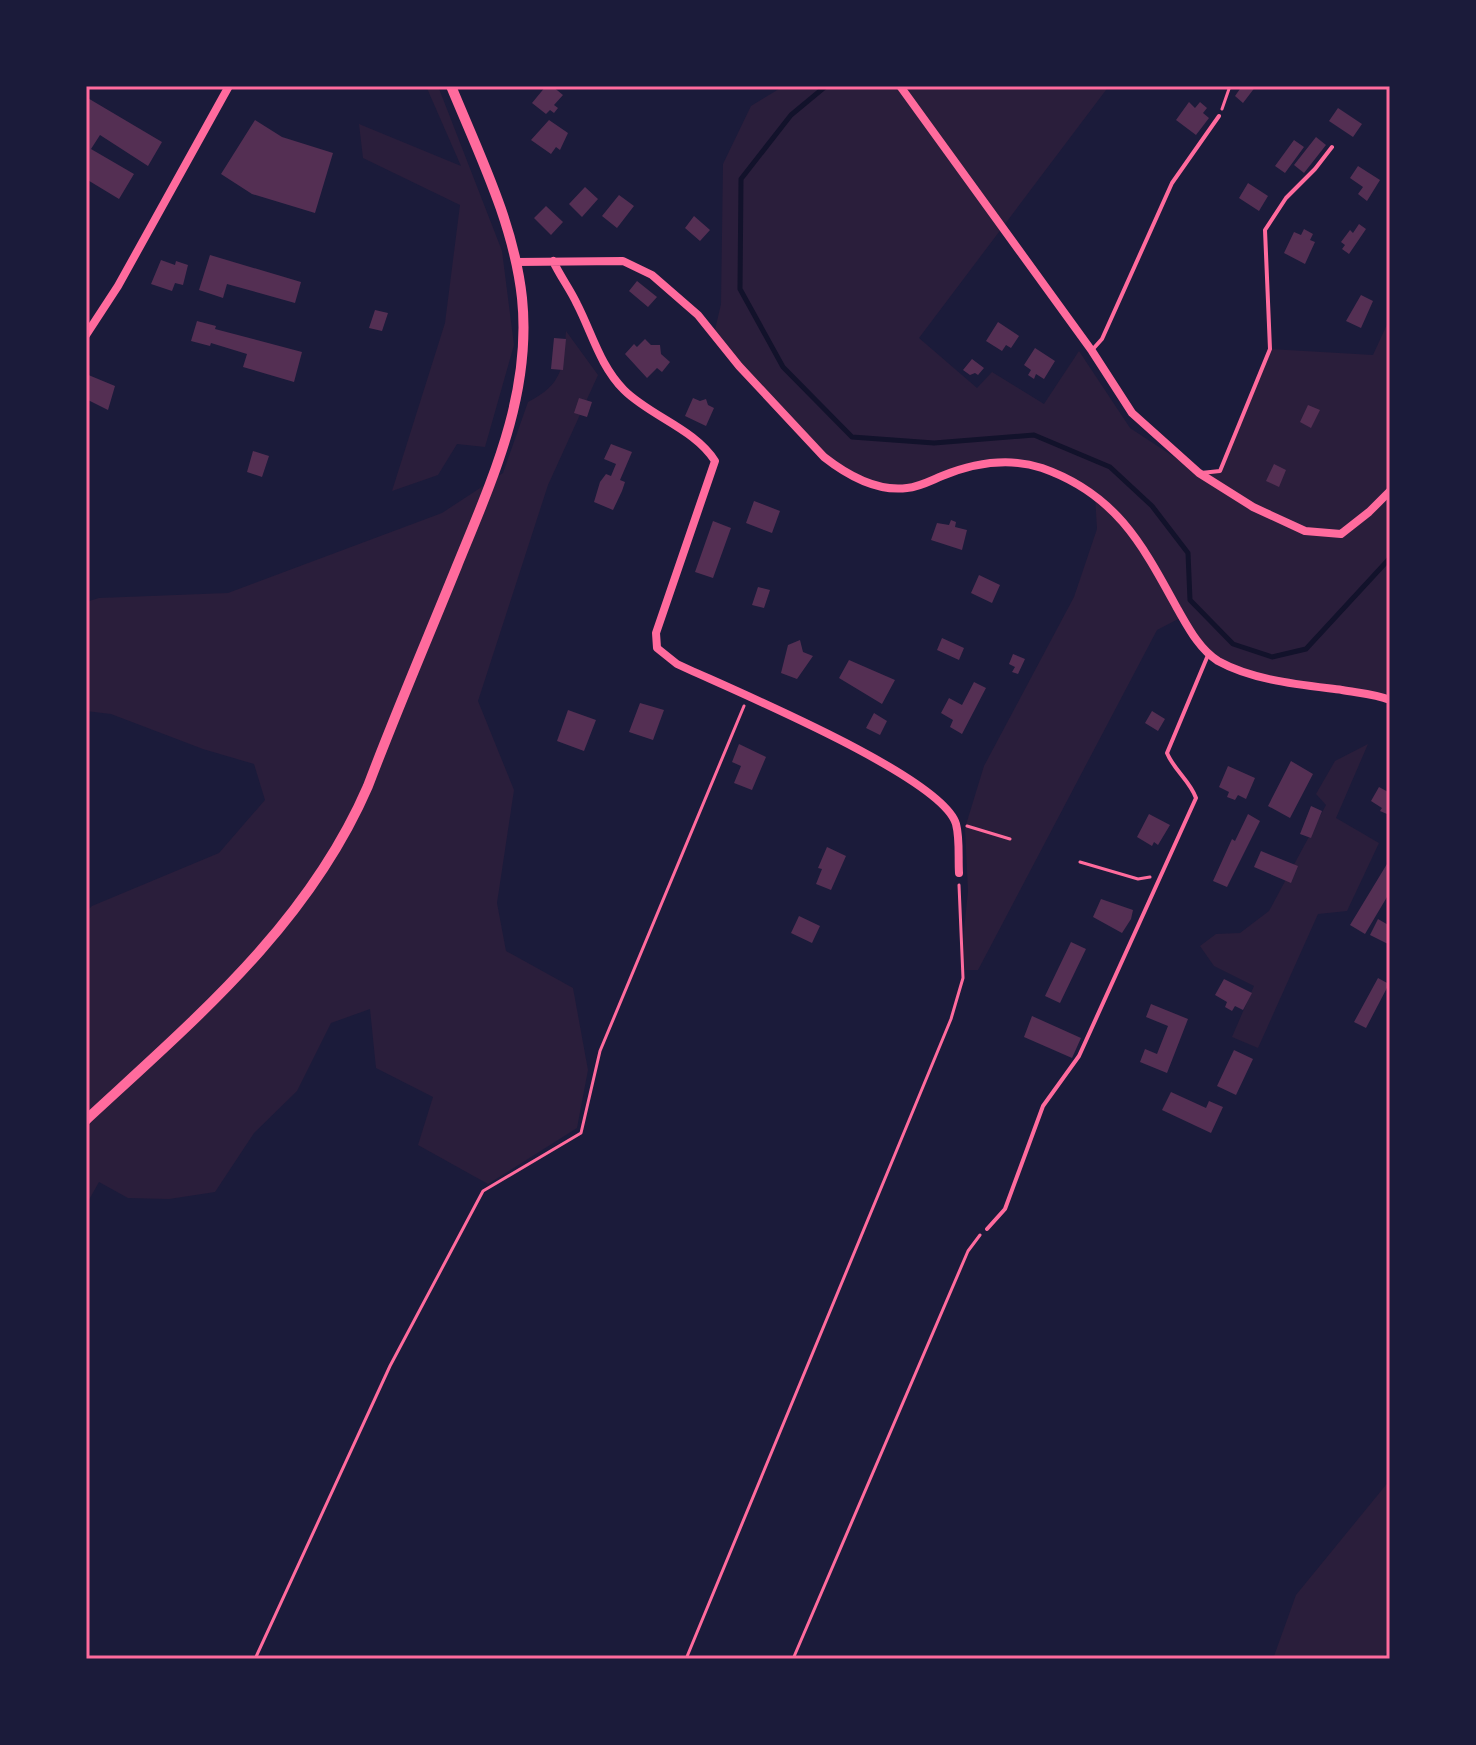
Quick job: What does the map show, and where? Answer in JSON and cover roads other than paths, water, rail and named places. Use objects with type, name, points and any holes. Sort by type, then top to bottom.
[{"type":"street","points":[[86,335],[118,286],[229,86]]},
{"type":"street","points":[[86,1120],[262,952],[306,897],[344,838],[413,676],[506,440],[520,385],[523,350],[522,302],[516,262],[500,208],[451,86]]},
{"type":"street","points":[[900,86],[1092,351],[1132,413],[1199,473],[1253,507],[1305,531],[1341,534],[1390,491]]},
{"type":"street","points":[[553,261],[578,304],[595,349],[623,389],[706,447],[715,461],[656,633],[657,648],[677,664],[842,739],[928,791],[956,822],[959,873]]},
{"type":"street","points":[[516,262],[623,261],[652,275],[698,315],[739,366],[824,457],[840,469],[873,485],[914,487],[987,462],[1008,461],[1040,467],[1078,484],[1112,508],[1141,542],[1196,640],[1218,661],[1252,674],[1390,700]]},
{"type":"lane","points":[[1092,351],[1102,339],[1172,183],[1219,116]]},
{"type":"lane","points":[[1199,473],[1220,471],[1270,349],[1265,230],[1286,198],[1332,147]]},
{"type":"lane","points":[[987,1229],[1005,1209],[1043,1106],[1079,1056],[1196,798],[1171,764],[1167,753],[1209,653]]},
{"type":"waterway","points":[[826,86],[791,115],[741,179],[740,289],[783,367],[852,437],[934,443],[1034,435],[1110,467],[1152,506],[1188,553],[1190,600],[1233,644],[1272,657],[1306,649],[1390,558]]}]
